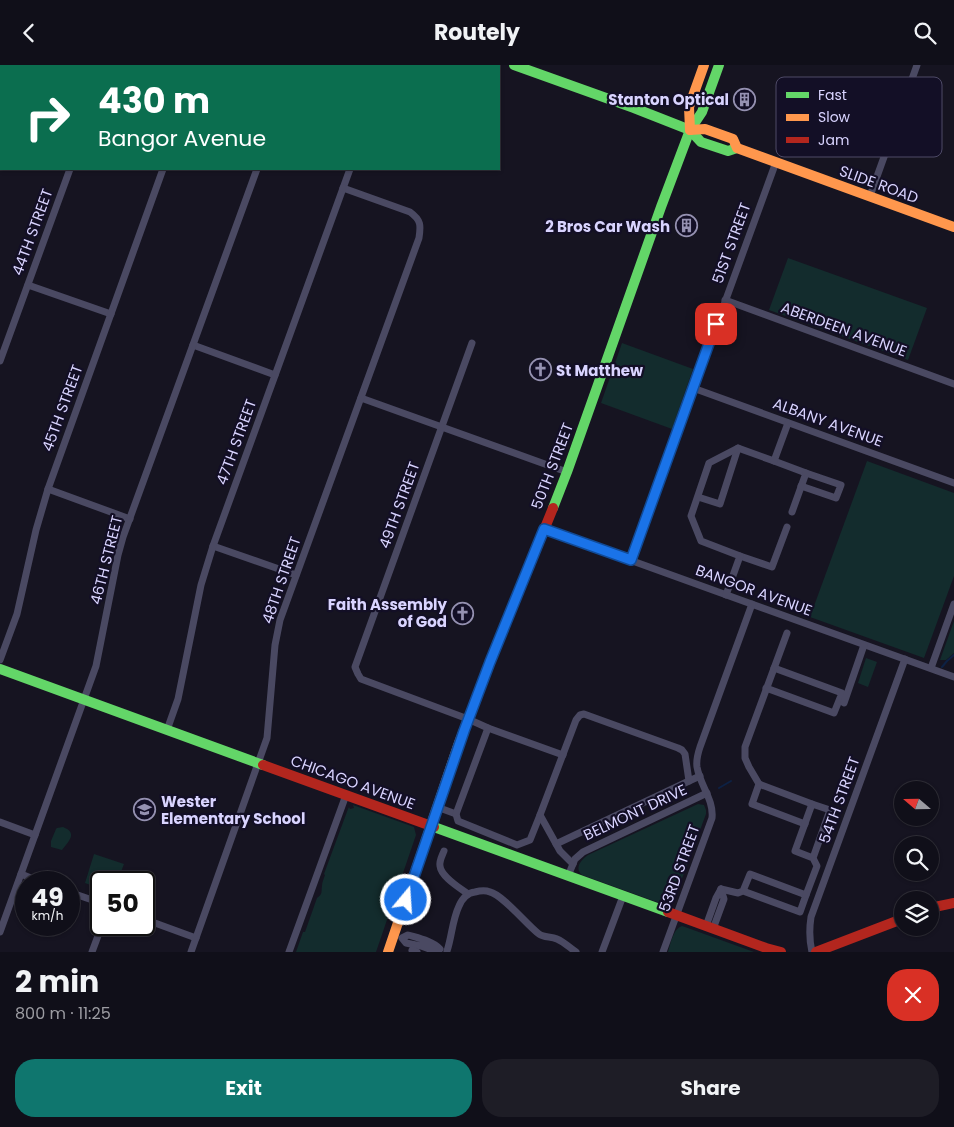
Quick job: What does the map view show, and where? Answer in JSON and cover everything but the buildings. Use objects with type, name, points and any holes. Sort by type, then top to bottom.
[{"type":"main road","name":"SLIDE ROAD","points":[[514,65],[690,130],[705,129],[733,139],[737,148],[954,227]]},
{"type":"main road","name":"50TH STREET","points":[[690,130],[689,107],[704,65]]},
{"type":"main road","name":"50TH STREET","points":[[388,952],[468,719],[567,472],[690,130],[702,112],[719,65]]},
{"type":"main road","name":"CHICAGO AVENUE","points":[[0,669],[568,877],[781,952]]},
{"type":"main road","points":[[939,906],[954,903]]},
{"type":"main road","points":[[814,952],[894,922]]},
{"type":"street","points":[[913,77],[917,65]]},
{"type":"street","points":[[870,196],[884,157]]},
{"type":"street","name":"51ST STREET","points":[[631,560],[776,162]]},
{"type":"street","name":"44TH STREET","points":[[0,361],[70,170]]},
{"type":"street","name":"45TH STREET","points":[[0,660],[17,614],[36,530],[48,489],[163,170]]},
{"type":"street","name":"46TH STREET","points":[[22,871],[96,666],[118,555],[130,519],[257,170]]},
{"type":"street","name":"47TH STREET","points":[[167,730],[175,709],[182,680],[200,585],[350,170]]},
{"type":"street","name":"48TH STREET","points":[[191,952],[267,738],[277,633],[280,620],[419,238],[420,230],[417,217],[410,212],[343,188]]},
{"type":"street","points":[[28,285],[111,314]]},
{"type":"street","name":"ABERDEEN AVENUE","points":[[725,300],[954,384]]},
{"type":"street","name":"49TH STREET","points":[[468,719],[361,679],[355,667],[472,343]]},
{"type":"street","points":[[193,345],[275,375]]},
{"type":"street","name":"ALBANY AVENUE","points":[[693,388],[954,483]]},
{"type":"street","points":[[361,398],[567,472]]},
{"type":"street","points":[[774,461],[788,423]]},
{"type":"street","points":[[698,497],[720,504],[738,448]]},
{"type":"street","points":[[787,527],[772,567],[701,541],[692,516],[709,463],[738,448],[840,485],[836,499],[801,486]]},
{"type":"street","points":[[792,512],[806,473]]},
{"type":"street","points":[[48,489],[130,519]]},
{"type":"street","name":"BANGOR AVENUE","points":[[544,529],[954,677]]},
{"type":"street","points":[[213,546],[296,575]]},
{"type":"street","points":[[726,595],[740,556]]},
{"type":"street","points":[[931,669],[954,604]]},
{"type":"street","name":"BELMONT DRIVE","points":[[568,877],[575,859],[583,851],[706,793],[697,766],[697,757],[752,605]]},
{"type":"street","points":[[709,928],[716,898],[721,889],[738,893],[743,891],[800,912],[816,866],[814,858],[830,810],[759,784],[745,758],[745,747],[787,633]]},
{"type":"street","points":[[844,703],[864,645]]},
{"type":"street","name":"54TH STREET","points":[[814,952],[809,934],[812,917],[905,659]]},
{"type":"street","points":[[766,689],[834,713],[839,701],[842,693],[774,668]]},
{"type":"street","points":[[488,728],[456,814],[458,821],[517,845],[530,840],[580,715],[584,714],[682,750],[685,754],[689,781]]},
{"type":"street","points":[[468,719],[563,755]]},
{"type":"street","points":[[556,844],[700,776]]},
{"type":"street","points":[[759,784],[752,804],[805,824]]},
{"type":"street","name":"53RD STREET","points":[[663,952],[712,818],[712,810],[706,793]]},
{"type":"street","points":[[289,952],[346,795]]},
{"type":"street","points":[[812,804],[796,851],[814,858]]},
{"type":"street","points":[[437,807],[456,814]]},
{"type":"street","points":[[540,815],[560,851],[573,864]]},
{"type":"street","points":[[0,822],[35,835]]},
{"type":"street","points":[[444,851],[439,864],[440,870],[446,878],[468,894]]},
{"type":"street","points":[[743,891],[750,874],[806,895]]},
{"type":"street","name":"46TH STREET","points":[[0,932],[15,891]]},
{"type":"street","points":[[447,951],[452,937],[454,917],[459,904],[471,892],[481,891],[491,892],[502,899],[541,936],[559,940],[576,952]]},
{"type":"street","points":[[602,952],[623,896]]},
{"type":"street","points":[[155,923],[196,938]]},
{"type":"street","points":[[92,952],[98,936]]},
{"type":"green space","points":[[788,258],[927,308],[908,360],[769,310]]},
{"type":"green space","points":[[622,343],[693,369],[672,429],[601,403]]},
{"type":"green space","points":[[867,461],[954,493],[954,576],[924,658],[810,617]]},
{"type":"green space","points":[[954,621],[954,653],[946,660],[940,660]]},
{"type":"green space","points":[[866,658],[877,662],[868,687],[858,683]]},
{"type":"green space","points":[[698,804],[704,805],[706,814],[674,900],[670,905],[665,905],[582,875],[580,872],[579,864],[588,855]]},
{"type":"green space","points":[[353,805],[414,827],[416,835],[376,952],[296,952],[317,898],[321,894],[324,874],[348,809],[349,807],[350,809],[354,808]]},
{"type":"green space","points":[[63,827],[68,829],[71,837],[62,850],[51,847],[51,841],[56,829]]},
{"type":"green space","points":[[94,854],[124,864],[121,871],[90,871],[90,885],[85,883]]},
{"type":"green space","points":[[682,926],[754,952],[668,952],[674,933]]},
{"type":"waterway","points":[[942,667],[954,655]]},
{"type":"waterway","points":[[719,788],[731,781]]},
{"type":"traffic: fast","points":[[514,65],[690,130],[701,142],[728,151],[737,148]]},
{"type":"traffic: fast","points":[[553,508],[661,207],[690,130],[702,112],[719,65]]},
{"type":"traffic: fast","points":[[0,669],[263,765]]},
{"type":"traffic: fast","points":[[434,827],[668,912]]},
{"type":"traffic: slow","points":[[690,130],[689,107],[704,65]]},
{"type":"traffic: slow","points":[[690,130],[705,129],[733,139],[737,148],[954,227]]},
{"type":"traffic: slow","points":[[388,952],[459,743],[493,655]]},
{"type":"traffic: jam","points":[[493,655],[553,508]]},
{"type":"traffic: jam","points":[[263,765],[434,827]]},
{"type":"traffic: jam","points":[[939,906],[954,903]]},
{"type":"traffic: jam","points":[[668,912],[781,952]]},
{"type":"traffic: jam","points":[[816,952],[894,922]]},
{"type":"place","name":"Stanton Optical","points":[[745,99]]},
{"type":"place","name":"2 Bros Car Wash","points":[[686,226]]},
{"type":"place","name":"St Matthew","points":[[540,370]]},
{"type":"place","name":"Faith Assembly of God","points":[[463,613]]},
{"type":"place","name":"Wester Elementary School","points":[[145,810]]},
{"type":"route","points":[[406,900],[464,731],[544,529],[631,560],[716,324]]}]
